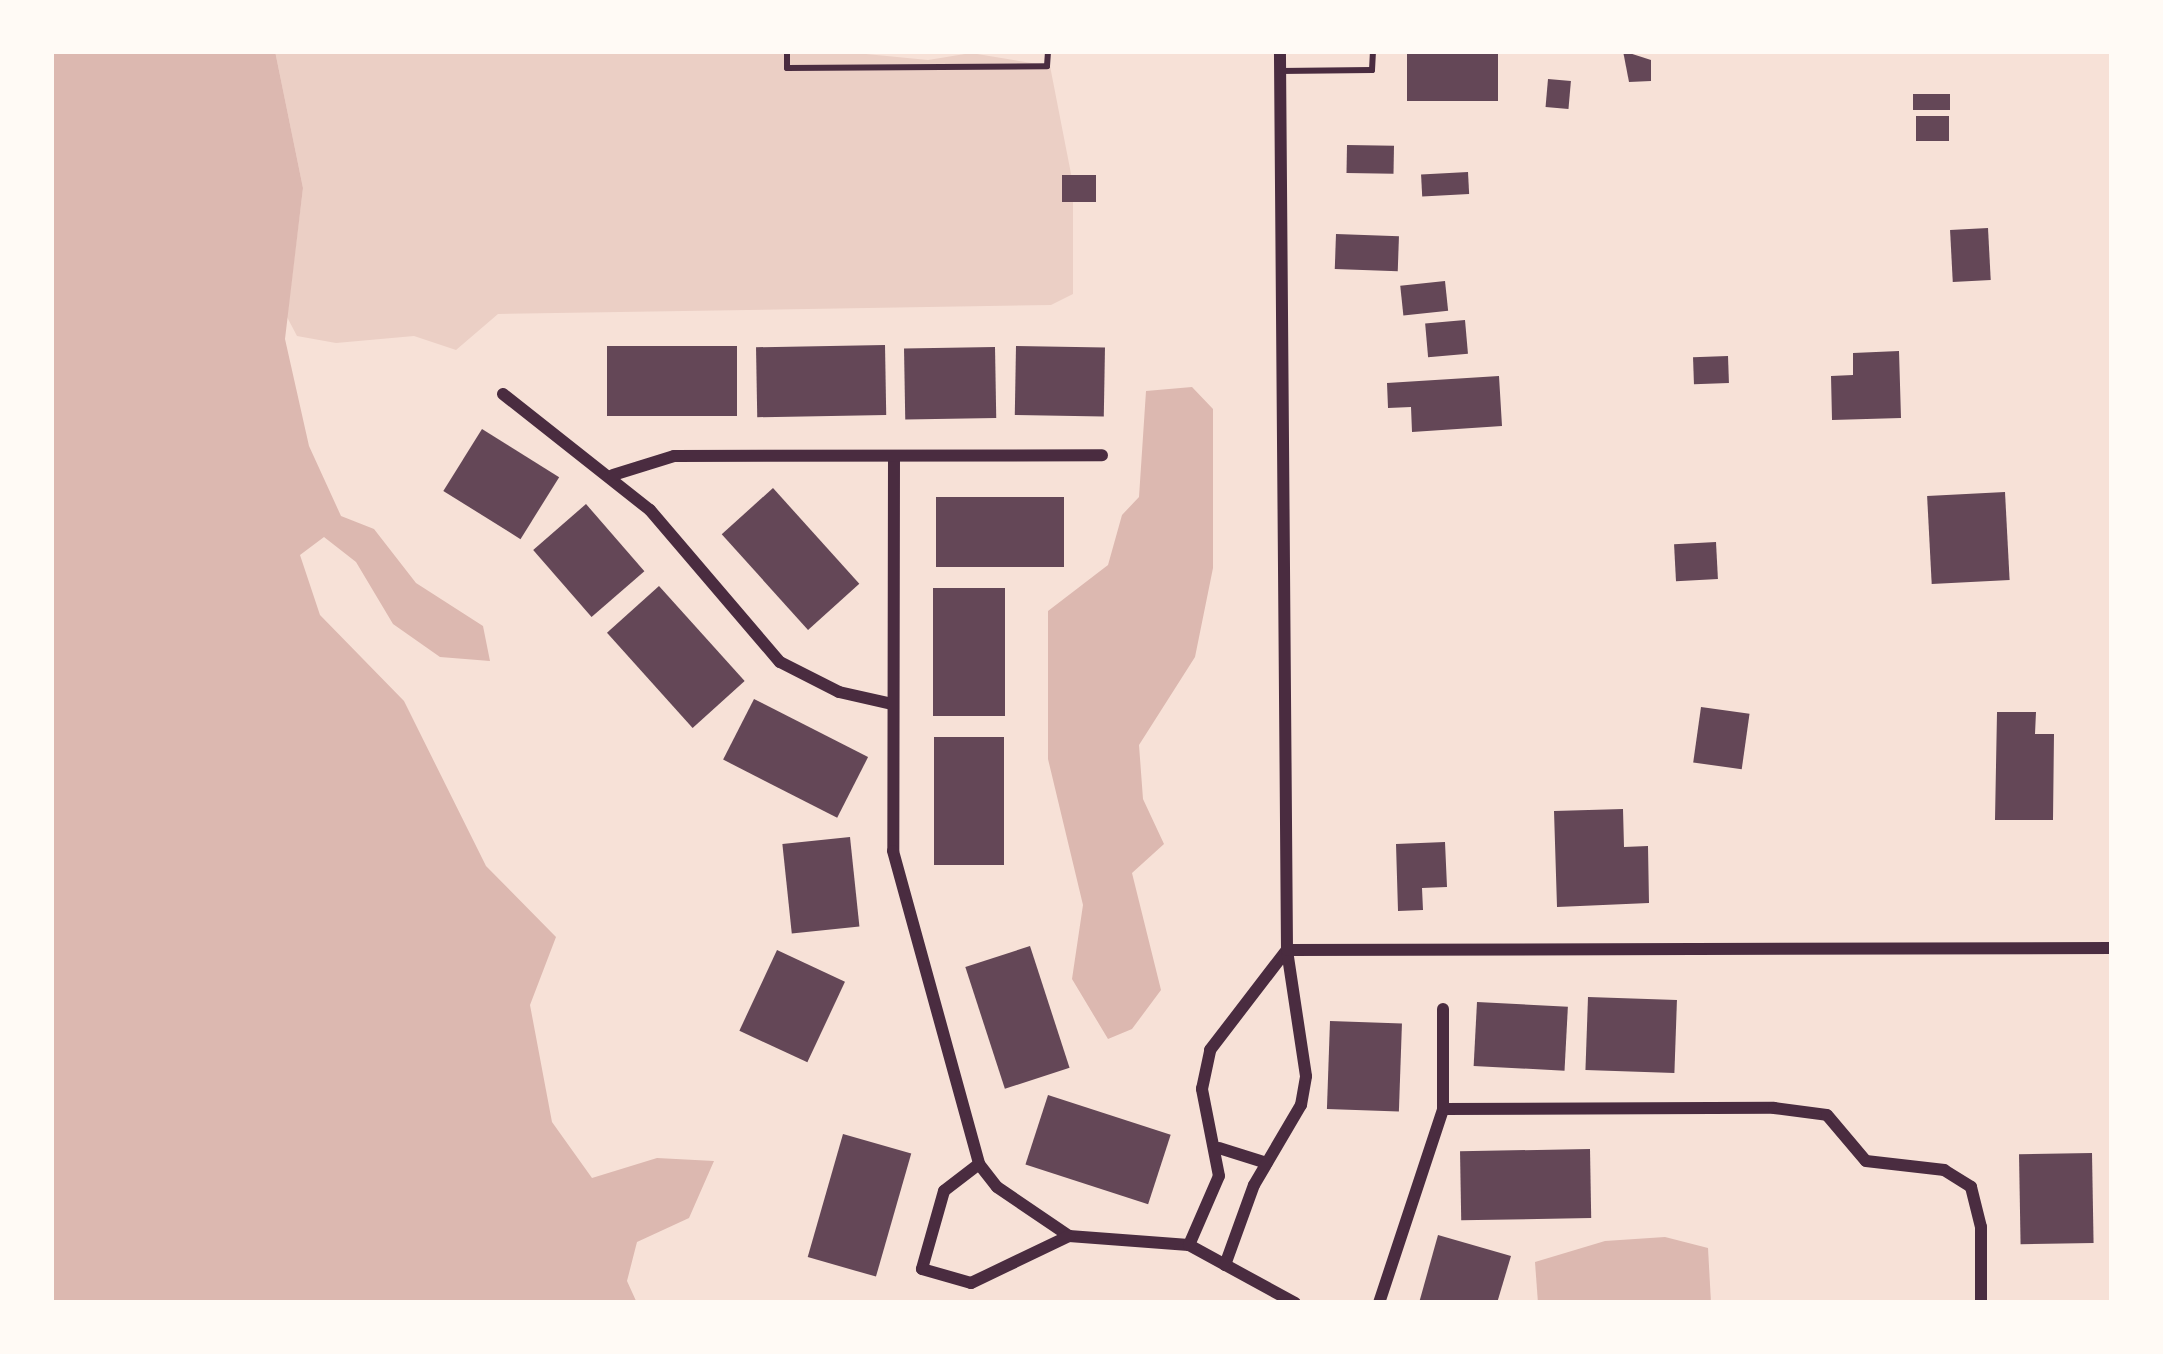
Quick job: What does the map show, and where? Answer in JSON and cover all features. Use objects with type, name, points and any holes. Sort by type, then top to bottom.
[{"type":"street","points":[[1225,1265],[1268,1163],[1301,1105],[1306,1076],[1286,950],[1280,51]]},
{"type":"street","points":[[502,394],[613,475],[779,662],[838,692],[892,704]]},
{"type":"street","points":[[613,475],[674,456],[1102,455]]},
{"type":"street","points":[[894,457],[893,851],[903,904],[979,1164],[998,1187],[1070,1236]]},
{"type":"street","points":[[1286,950],[2112,948]]},
{"type":"street","points":[[1189,1245],[1214,1197],[1219,1148],[1202,1089],[1210,1050],[1286,950]]},
{"type":"street","points":[[1379,1303],[1443,1109],[1443,1009]]},
{"type":"street","points":[[1443,1109],[1774,1108],[1827,1115],[1866,1161],[1944,1170],[1971,1187],[1981,1227],[1981,1303]]},
{"type":"street","points":[[1219,1148],[1268,1163]]},
{"type":"street","points":[[979,1164],[944,1191],[922,1269],[970,1283],[1070,1236],[1189,1245],[1295,1303]]},
{"type":"lane","points":[[787,51],[787,68],[1047,66],[1048,51]]},
{"type":"lane","points":[[1280,71],[1372,70],[1373,51]]},
{"type":"shaded area","points":[[51,51],[275,51],[303,188],[285,339],[309,446],[341,516],[374,529],[416,583],[483,626],[490,661],[440,657],[393,624],[356,562],[324,537],[300,555],[320,615],[404,701],[486,866],[556,937],[530,1005],[552,1122],[592,1178],[657,1158],[714,1161],[689,1218],[637,1242],[627,1281],[637,1303],[51,1303]]},
{"type":"shaded area","points":[[275,51],[835,51],[928,60],[971,53],[1050,66],[1073,184],[1073,294],[1051,305],[498,314],[456,350],[414,336],[336,343],[297,336],[287,317],[303,188]]},
{"type":"shaded area","points":[[1192,387],[1213,409],[1213,568],[1195,657],[1139,745],[1143,799],[1164,844],[1132,873],[1161,990],[1132,1029],[1108,1039],[1072,979],[1083,905],[1048,759],[1048,611],[1108,565],[1122,515],[1139,497],[1146,391]]},
{"type":"shaded area","points":[[1665,1237],[1708,1248],[1711,1303],[1538,1303],[1535,1262],[1605,1241]]},
{"type":"building","points":[[1407,51],[1498,51],[1498,101],[1407,101]]},
{"type":"building","points":[[1623,51],[1651,60],[1651,81],[1629,82]]},
{"type":"building","points":[[1548,79],[1571,81],[1568,109],[1546,107]]},
{"type":"building","points":[[1913,94],[1950,94],[1950,110],[1913,110]]},
{"type":"building","points":[[1916,116],[1949,116],[1949,141],[1916,141]]},
{"type":"building","points":[[1347,145],[1394,146],[1394,174],[1347,173]]},
{"type":"building","points":[[1468,172],[1469,194],[1422,196],[1421,174]]},
{"type":"building","points":[[1062,175],[1096,175],[1096,202],[1062,202]]},
{"type":"building","points":[[1988,228],[1991,280],[1953,282],[1950,230]]},
{"type":"building","points":[[1336,234],[1399,236],[1398,271],[1335,269]]},
{"type":"building","points":[[1445,281],[1448,311],[1403,316],[1400,286]]},
{"type":"building","points":[[1465,320],[1468,354],[1428,357],[1425,323]]},
{"type":"building","points":[[885,345],[886,415],[757,417],[756,347]]},
{"type":"building","points":[[607,346],[737,346],[737,416],[607,416]]},
{"type":"building","points":[[1016,346],[1105,348],[1104,417],[1015,415]]},
{"type":"building","points":[[995,347],[996,418],[905,420],[904,349]]},
{"type":"building","points":[[1899,351],[1901,418],[1832,420],[1831,376],[1853,375],[1853,353]]},
{"type":"building","points":[[1728,356],[1729,383],[1694,384],[1693,357]]},
{"type":"building","points":[[1499,376],[1502,426],[1412,432],[1411,407],[1388,408],[1387,383]]},
{"type":"building","points":[[482,429],[559,477],[520,539],[443,491]]},
{"type":"building","points":[[773,488],[859,584],[808,630],[722,534]]},
{"type":"building","points":[[2005,492],[2010,580],[1932,584],[1927,496]]},
{"type":"building","points":[[936,497],[1064,497],[1064,567],[936,567]]},
{"type":"building","points":[[586,504],[644,571],[592,617],[533,550]]},
{"type":"building","points":[[1716,542],[1718,579],[1676,581],[1674,544]]},
{"type":"building","points":[[659,586],[745,681],[693,728],[607,633]]},
{"type":"building","points":[[933,588],[1005,588],[1005,716],[933,716]]},
{"type":"building","points":[[754,699],[868,757],[837,818],[723,760]]},
{"type":"building","points":[[1701,707],[1750,714],[1742,769],[1693,762]]},
{"type":"building","points":[[1997,712],[2036,712],[2035,734],[2054,734],[2053,820],[1995,820]]},
{"type":"building","points":[[934,737],[1004,737],[1004,865],[934,865]]},
{"type":"building","points":[[1623,809],[1624,847],[1648,846],[1649,903],[1557,907],[1554,811]]},
{"type":"building","points":[[850,837],[859,927],[792,934],[782,844]]},
{"type":"building","points":[[1445,842],[1447,887],[1422,888],[1423,910],[1398,911],[1396,844]]},
{"type":"building","points":[[1030,946],[1070,1068],[1005,1089],[965,967]]},
{"type":"building","points":[[777,950],[845,982],[807,1062],[739,1031]]},
{"type":"building","points":[[1588,997],[1677,1000],[1674,1073],[1585,1070]]},
{"type":"building","points":[[1477,1002],[1568,1007],[1565,1071],[1474,1066]]},
{"type":"building","points":[[1330,1021],[1402,1024],[1399,1111],[1327,1109]]},
{"type":"building","points":[[1048,1095],[1171,1135],[1148,1204],[1025,1164]]},
{"type":"building","points":[[843,1134],[911,1154],[876,1277],[808,1257]]},
{"type":"building","points":[[1590,1149],[1591,1218],[1461,1220],[1460,1151]]},
{"type":"building","points":[[2092,1153],[2094,1243],[2021,1244],[2019,1154]]},
{"type":"building","points":[[1438,1235],[1511,1256],[1497,1303],[1419,1303]]}]
